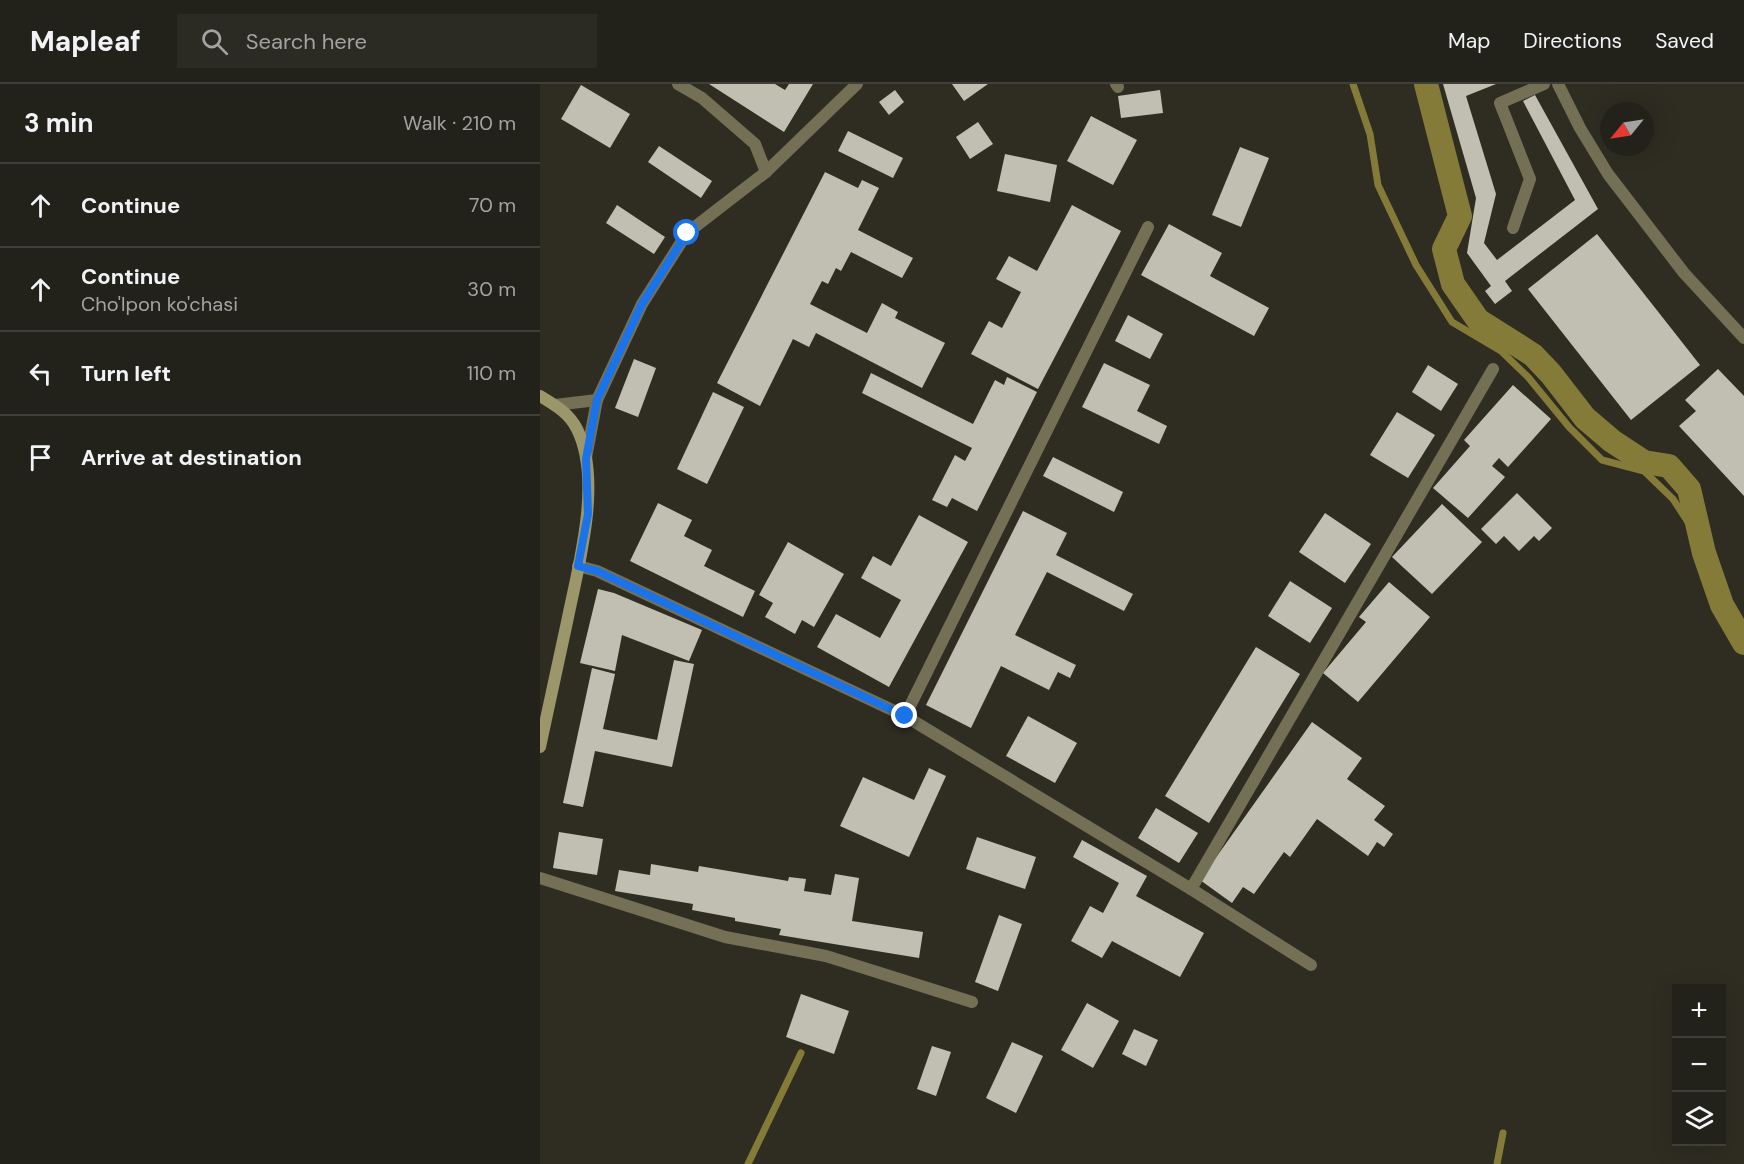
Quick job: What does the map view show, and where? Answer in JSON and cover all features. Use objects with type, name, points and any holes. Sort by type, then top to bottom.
[{"type":"main road","points":[[540,396],[567,414],[576,427],[586,459],[588,514],[540,747]]},
{"type":"street","points":[[678,84],[702,98],[755,144],[766,172]]},
{"type":"street","points":[[586,459],[597,400],[642,304],[687,233],[766,172],[857,84]]},
{"type":"street","points":[[1513,228],[1530,179],[1500,103],[1544,84]]},
{"type":"street","points":[[1558,84],[1580,128],[1608,174],[1684,273],[1744,338]]},
{"type":"street","points":[[905,716],[1148,227]]},
{"type":"street","points":[[1191,889],[1493,369]]},
{"type":"street","points":[[555,405],[597,400]]},
{"type":"street","points":[[578,566],[597,571],[905,716],[1191,889],[1311,965]]},
{"type":"street","points":[[540,878],[725,937],[826,956],[972,1002]]},
{"type":"building","points":[[709,84],[775,84],[785,90],[789,84],[813,84],[784,132]]},
{"type":"building","points":[[952,84],[988,84],[964,101]]},
{"type":"building","points":[[1443,84],[1496,84],[1466,96],[1496,194],[1484,243],[1497,260],[1575,200],[1523,101],[1535,95],[1598,209],[1505,281],[1512,291],[1495,304],[1485,291],[1491,286],[1467,253],[1476,198]]},
{"type":"building","points":[[581,85],[630,114],[610,148],[561,119]]},
{"type":"building","points":[[895,90],[904,102],[889,115],[879,102]]},
{"type":"building","points":[[1160,90],[1163,113],[1121,118],[1118,96]]},
{"type":"building","points":[[1091,116],[1137,140],[1113,185],[1067,161]]},
{"type":"building","points":[[978,122],[993,144],[970,159],[956,137]]},
{"type":"building","points":[[848,131],[903,158],[893,178],[838,151]]},
{"type":"building","points":[[659,146],[712,181],[701,198],[648,162]]},
{"type":"building","points":[[1240,147],[1269,158],[1241,227],[1212,215]]},
{"type":"building","points":[[1005,154],[1057,165],[1050,202],[997,191]]},
{"type":"building","points":[[825,172],[858,188],[862,180],[879,188],[858,230],[913,258],[902,278],[851,252],[841,271],[836,268],[828,284],[822,281],[810,304],[867,333],[882,303],[898,312],[895,318],[945,343],[922,388],[816,333],[809,347],[793,339],[760,406],[717,383]]},
{"type":"building","points":[[617,205],[665,237],[654,254],[606,223]]},
{"type":"building","points":[[1072,205],[1121,231],[1038,389],[971,354],[989,321],[1002,328],[1021,292],[996,279],[1009,256],[1037,271]]},
{"type":"building","points":[[1169,224],[1222,253],[1210,276],[1269,308],[1254,336],[1141,275]]},
{"type":"building","points":[[1597,234],[1700,365],[1631,420],[1528,289]]},
{"type":"building","points":[[1128,315],[1163,334],[1150,359],[1115,341]]},
{"type":"building","points":[[634,359],[656,368],[638,417],[615,408]]},
{"type":"building","points":[[1104,363],[1150,385],[1137,411],[1167,426],[1159,444],[1082,407]]},
{"type":"building","points":[[1428,365],[1458,384],[1441,411],[1412,392]]},
{"type":"building","points":[[1718,369],[1744,396],[1744,496],[1679,426],[1696,411],[1685,400]]},
{"type":"building","points":[[871,373],[973,424],[995,380],[1004,385],[1007,377],[1037,392],[977,511],[952,498],[947,507],[932,500],[955,455],[965,461],[972,448],[862,393]]},
{"type":"building","points":[[1513,385],[1551,419],[1508,467],[1499,458],[1492,466],[1505,477],[1468,518],[1433,488],[1470,446],[1464,440]]},
{"type":"building","points":[[713,392],[744,407],[707,484],[677,469]]},
{"type":"building","points":[[1397,412],[1435,435],[1408,478],[1370,455]]},
{"type":"building","points":[[1053,457],[1123,492],[1114,512],[1043,476]]},
{"type":"building","points":[[1517,493],[1552,528],[1539,541],[1534,536],[1519,551],[1504,536],[1496,544],[1481,529]]},
{"type":"building","points":[[658,503],[692,520],[684,536],[712,550],[704,566],[755,591],[743,617],[630,561]]},
{"type":"building","points":[[1442,504],[1482,542],[1432,594],[1392,557]]},
{"type":"building","points":[[1023,511],[1067,533],[1056,555],[1133,594],[1124,611],[1047,572],[1015,635],[1076,665],[1070,678],[1058,672],[1049,690],[1001,666],[971,728],[926,705]]},
{"type":"building","points":[[1325,513],[1371,544],[1345,583],[1299,552]]},
{"type":"building","points":[[919,515],[968,542],[889,687],[817,647],[836,614],[880,638],[901,600],[861,578],[873,556],[891,566]]},
{"type":"building","points":[[788,542],[844,574],[814,627],[802,620],[795,634],[765,617],[773,603],[759,595]]},
{"type":"building","points":[[1290,581],[1332,608],[1310,643],[1268,616]]},
{"type":"building","points":[[1389,582],[1430,617],[1358,702],[1323,673],[1366,622],[1359,617]]},
{"type":"building","points":[[598,589],[614,593],[702,630],[689,661],[622,635],[615,671],[580,663]]},
{"type":"building","points":[[1256,647],[1300,674],[1209,823],[1165,796]]},
{"type":"building","points":[[674,660],[694,664],[672,767],[595,751],[583,807],[563,803],[592,668],[615,674],[603,729],[657,740]]},
{"type":"building","points":[[1028,716],[1077,743],[1055,783],[1006,756]]},
{"type":"building","points":[[1312,722],[1362,758],[1347,779],[1385,806],[1374,820],[1393,834],[1384,847],[1377,842],[1368,856],[1317,819],[1290,857],[1284,852],[1254,894],[1243,887],[1232,903],[1200,880]]},
{"type":"building","points":[[929,768],[946,776],[909,857],[840,826],[863,777],[914,800]]},
{"type":"building","points":[[1156,808],[1198,833],[1179,863],[1138,838]]},
{"type":"building","points":[[559,832],[603,839],[597,875],[553,868]]},
{"type":"building","points":[[977,837],[1036,857],[1025,889],[966,869]]},
{"type":"building","points":[[1082,840],[1147,876],[1136,896],[1204,933],[1180,977],[1112,941],[1102,958],[1071,941],[1090,906],[1103,913],[1119,883],[1073,857]]},
{"type":"building","points":[[651,864],[698,872],[699,866],[788,881],[789,877],[806,879],[804,891],[831,895],[835,874],[859,878],[852,921],[923,932],[919,958],[779,935],[781,929],[692,910],[693,904],[615,891],[619,870],[650,875]]},
{"type":"building","points":[[999,915],[1022,924],[998,991],[975,982]]},
{"type":"building","points":[[801,994],[849,1011],[834,1054],[786,1037]]},
{"type":"building","points":[[1087,1003],[1119,1021],[1093,1068],[1061,1050]]},
{"type":"building","points":[[1134,1029],[1158,1040],[1146,1066],[1122,1054]]},
{"type":"building","points":[[1012,1042],[1043,1056],[1016,1113],[986,1098]]},
{"type":"building","points":[[932,1046],[951,1052],[936,1096],[917,1089]]},
{"type":"waterway","points":[[1353,84],[1370,134],[1378,185],[1416,265],[1452,322],[1501,351],[1528,377],[1569,427],[1602,460],[1644,471],[1673,499],[1704,553]]},
{"type":"waterway","points":[[1426,84],[1460,216],[1444,249],[1453,284],[1478,320],[1533,355],[1585,418],[1612,441],[1644,462],[1669,466],[1689,489],[1704,553],[1722,605],[1744,643]]},
{"type":"waterway","points":[[748,1164],[801,1053]]},
{"type":"waterway","points":[[1497,1164],[1503,1133]]},
{"type":"route","points":[[687,233],[642,304],[597,400],[586,459],[588,514],[578,566],[597,571],[905,716]]}]
